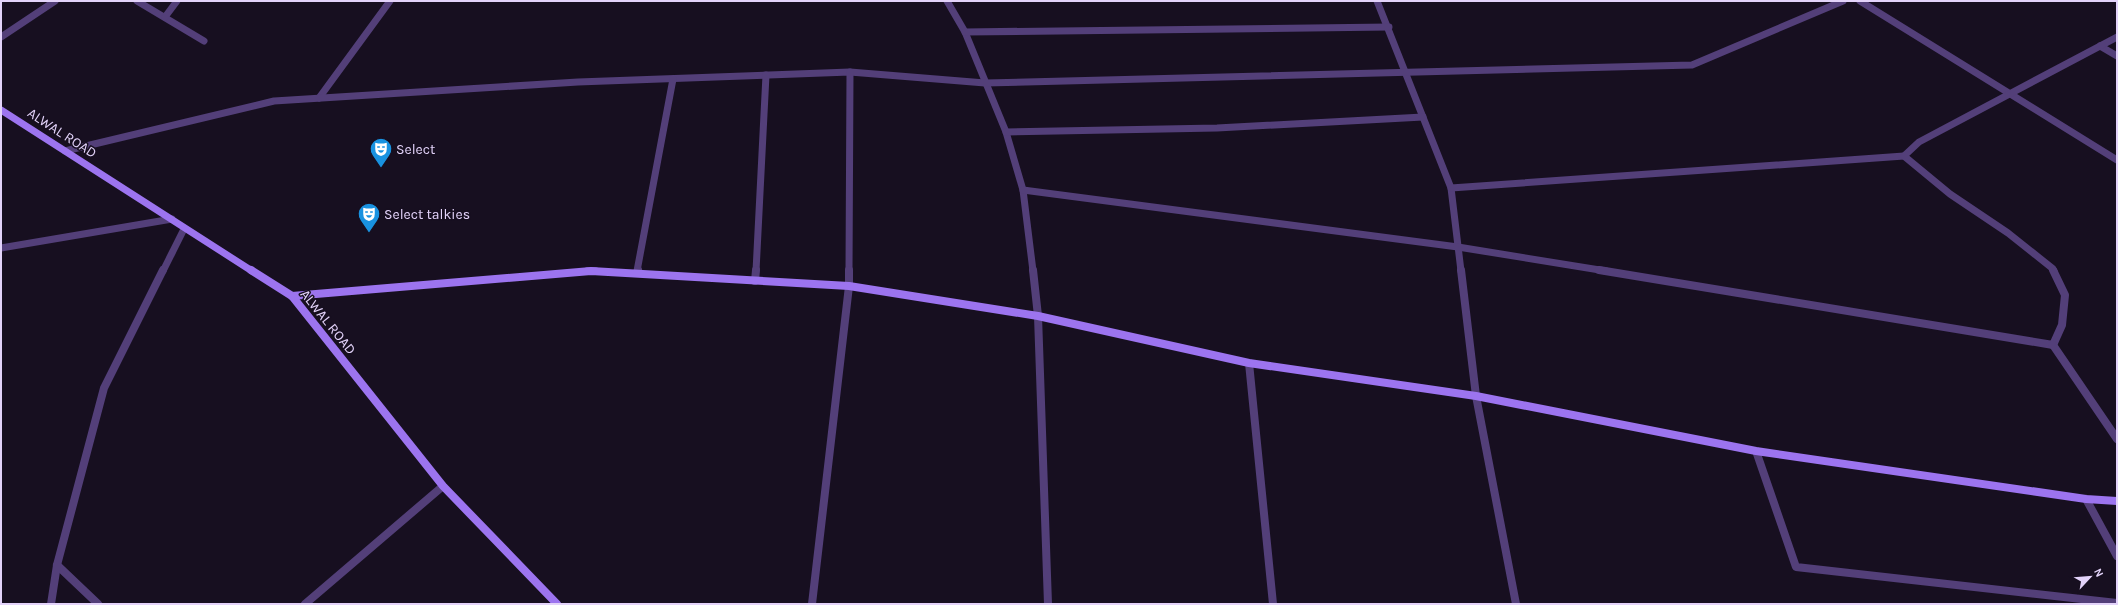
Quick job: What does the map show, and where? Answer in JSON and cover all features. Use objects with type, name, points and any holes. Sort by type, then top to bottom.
[{"type":"street","points":[[1,37],[55,1]]},
{"type":"street","points":[[137,1],[204,41]]},
{"type":"street","points":[[165,17],[177,1]]},
{"type":"street","points":[[319,98],[390,1]]},
{"type":"street","points":[[947,1],[965,32],[1006,132],[1023,190],[1038,316],[1048,604]]},
{"type":"street","points":[[1377,1],[1389,27],[1451,188],[1476,396],[1516,604]]},
{"type":"street","points":[[65,151],[274,101],[570,82],[850,72],[985,83],[1692,65],[1843,1]]},
{"type":"street","points":[[1860,1],[2117,160]]},
{"type":"street","points":[[965,32],[1389,27]]},
{"type":"street","points":[[1451,188],[1904,156],[1919,142],[2117,37]]},
{"type":"street","points":[[2100,46],[2117,56]]},
{"type":"street","points":[[812,604],[849,286],[850,72]]},
{"type":"street","points":[[755,281],[766,76]]},
{"type":"street","points":[[637,273],[673,78]]},
{"type":"street","name":"ALWAL ROAD","points":[[1,110],[172,219],[184,229],[292,296],[443,486],[557,604]]},
{"type":"street","points":[[1006,132],[1217,128],[1423,117]]},
{"type":"street","points":[[1904,156],[1950,194],[2008,233],[2052,268],[2065,295],[2062,325],[2052,345]]},
{"type":"street","points":[[1023,190],[1458,247],[2052,345],[2117,440]]},
{"type":"street","points":[[1,248],[172,219]]},
{"type":"street","points":[[51,604],[57,565],[104,388],[184,229]]},
{"type":"street","points":[[292,296],[591,272],[637,273],[849,286],[1038,316],[1249,363],[1476,396],[1756,452],[2086,499],[2117,501]]},
{"type":"street","points":[[1249,363],[1274,604]]},
{"type":"street","points":[[1756,452],[1796,567],[2117,603]]},
{"type":"street","points":[[305,604],[443,486]]},
{"type":"street","points":[[2086,499],[2117,556]]},
{"type":"street","points":[[57,565],[98,604]]},
{"type":"place","name":"Select","points":[[381,168]]},
{"type":"place","name":"Select talkies","points":[[369,234]]}]
